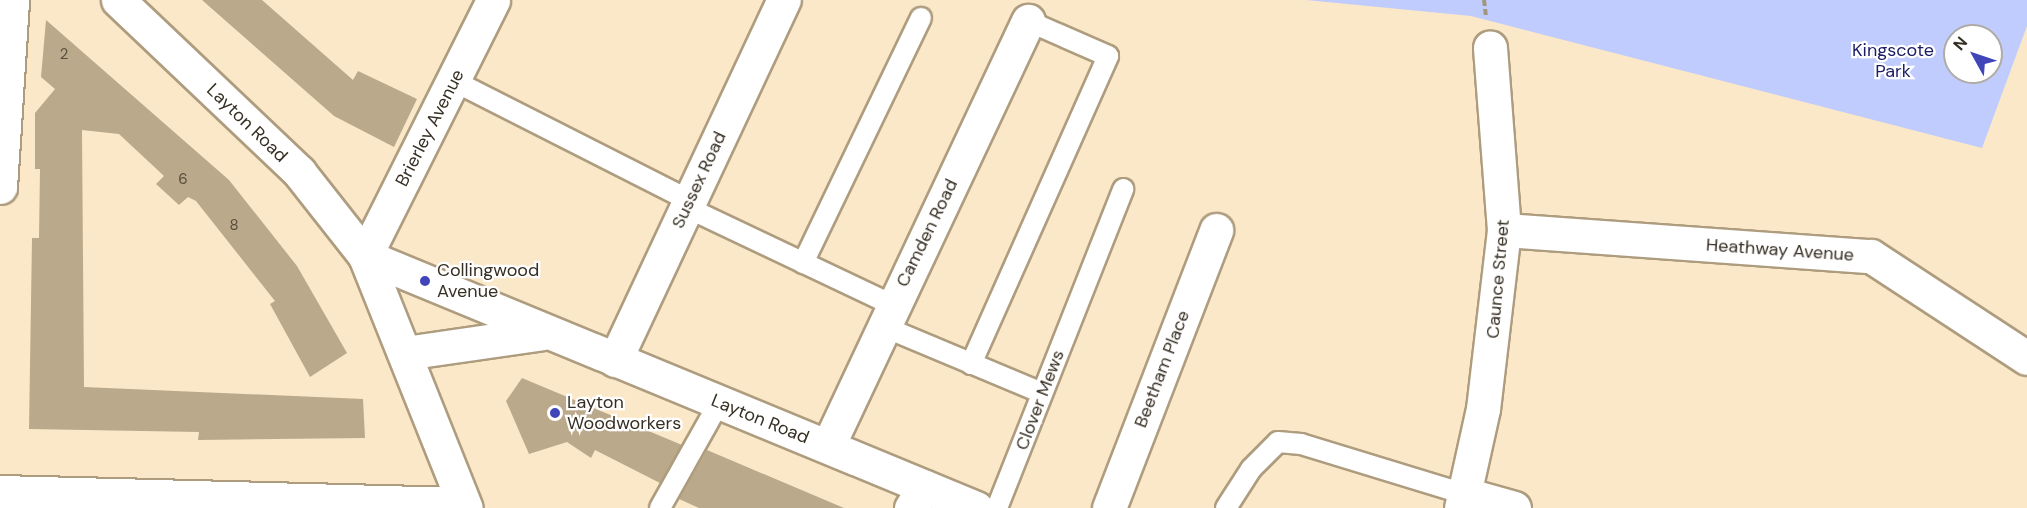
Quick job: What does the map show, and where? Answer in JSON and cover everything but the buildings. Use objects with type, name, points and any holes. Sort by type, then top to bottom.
[{"type":"street","name":"Layton Road","points":[[118,0],[299,172],[365,256],[405,353],[543,333]]},
{"type":"street","name":"Brierley Avenue","points":[[365,256],[493,0]]},
{"type":"street","name":"Sussex Road","points":[[615,360],[784,0]]},
{"type":"street","points":[[0,187],[8,9]]},
{"type":"street","name":"Camden Road","points":[[828,446],[887,315],[1028,21]]},
{"type":"street","name":"Caunce Street","points":[[1463,501],[1493,342],[1504,230],[1490,48]]},
{"type":"street","name":"Beetham Place","points":[[1109,508],[1216,230]]},
{"type":"street","name":"Heathway Avenue","points":[[1504,230],[1871,256],[2027,358]]},
{"type":"street","name":"Layton Road","points":[[365,256],[543,333],[828,446],[917,498],[976,508]]},
{"type":"street","points":[[0,492],[465,506],[405,353]]},
{"type":"street","points":[[1463,501],[1514,508]]},
{"type":"lane","points":[[803,263],[921,18]]},
{"type":"lane","points":[[971,364],[1108,56],[1028,21]]},
{"type":"lane","points":[[454,81],[803,263],[971,364],[1042,393]]},
{"type":"lane","name":"Clover Mews","points":[[997,508],[1123,189]]},
{"type":"lane","points":[[660,508],[719,403]]},
{"type":"lane","points":[[1226,508],[1251,469],[1278,442],[1301,444],[1463,501]]},
{"type":"green space","name":"Kingscote Park","points":[[1306,0],[2027,0],[2027,26],[1982,148],[1471,16]]},
{"type":"place","name":"Collingwood Avenue","points":[[425,281]]},
{"type":"place","name":"Layton Woodworkers","points":[[555,413]]}]
